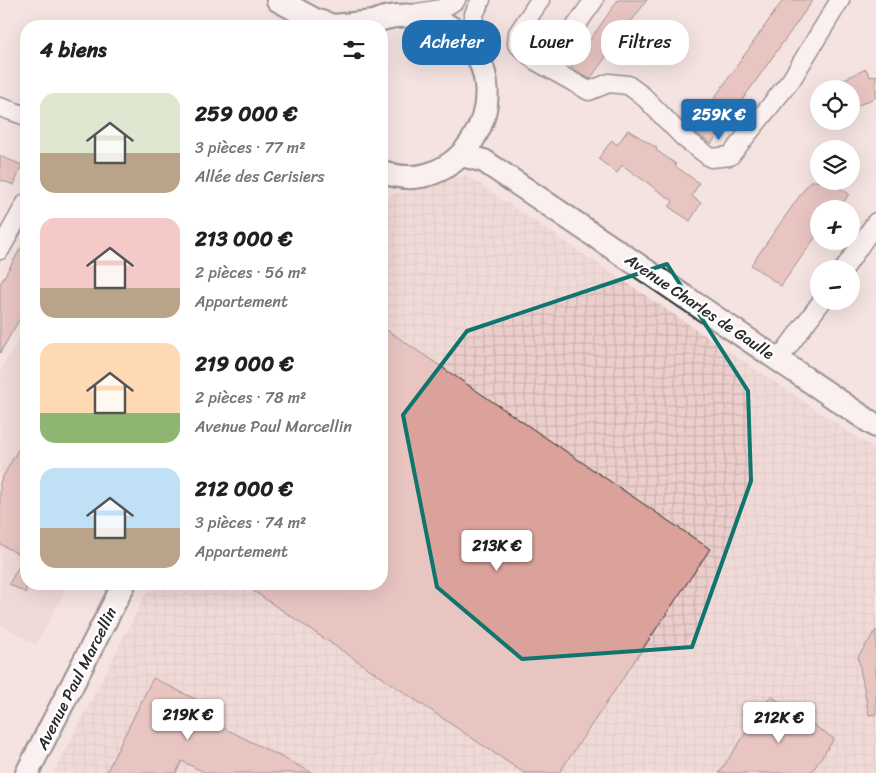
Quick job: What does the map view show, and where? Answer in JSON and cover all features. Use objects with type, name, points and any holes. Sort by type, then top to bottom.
[{"type":"main road","points":[[281,3],[315,20]]},
{"type":"main road","points":[[281,3],[301,20]]},
{"type":"main road","points":[[380,20],[392,16],[411,15],[434,20]]},
{"type":"main road","points":[[388,174],[403,176],[425,174],[445,168],[462,155],[486,113],[488,91],[481,65]]},
{"type":"main road","name":"Avenue Charles de Gaulle","points":[[478,129],[524,188]]},
{"type":"main road","name":"Avenue Charles de Gaulle","points":[[462,155],[484,161],[876,426]]},
{"type":"main road","name":"Avenue Paul Marcellin","points":[[28,773],[121,590]]},
{"type":"street","points":[[411,15],[442,9],[456,0]]},
{"type":"street","points":[[474,20],[474,14],[481,0]]},
{"type":"street","points":[[540,0],[518,33],[517,44],[552,71],[589,92],[609,83],[628,85],[643,96],[684,138],[711,158],[730,156],[791,80],[840,0]]},
{"type":"street","points":[[552,71],[594,0]]},
{"type":"street","points":[[0,107],[20,114]]},
{"type":"street","points":[[0,250],[20,214]]},
{"type":"street","points":[[850,260],[876,222]]},
{"type":"street","points":[[779,360],[815,310]]},
{"type":"highlighted area","points":[[667,264],[748,391],[751,481],[692,647],[522,659],[437,587],[403,415],[467,331]]},
{"type":"shaded area","points":[[466,175],[876,450],[876,773],[54,773],[148,590],[388,590],[388,196]]},
{"type":"shaded area","points":[[20,336],[20,590],[66,590],[36,645],[0,624],[0,371]]},
{"type":"building","points":[[618,0],[647,0],[633,20],[604,20]]},
{"type":"building","points":[[783,0],[813,0],[711,144],[692,130]]},
{"type":"building","points":[[601,24],[601,64],[590,79],[571,67],[572,65],[591,65],[591,38]]},
{"type":"building","points":[[866,69],[870,77],[876,75],[876,97],[860,105],[860,80],[842,80]]},
{"type":"building","points":[[628,130],[657,148],[656,150],[676,164],[675,166],[699,183],[692,196],[701,203],[690,221],[669,207],[673,201],[622,165],[617,173],[598,159],[612,140],[617,145]]},
{"type":"building","points":[[0,156],[20,164],[20,170],[14,185],[0,180]]},
{"type":"building","points":[[810,181],[810,190],[843,190],[849,194],[845,200],[810,200],[810,245],[781,286],[751,265]]},
{"type":"building","points":[[20,249],[20,318],[0,353],[0,284]]},
{"type":"building","points":[[388,331],[710,549],[559,773],[524,773],[252,590],[388,590]]},
{"type":"building","points":[[20,446],[20,555],[0,544],[0,482]]},
{"type":"building","points":[[20,564],[20,590],[9,584]]},
{"type":"building","points":[[876,630],[876,714],[869,715],[858,657]]},
{"type":"building","points":[[153,678],[209,706],[204,718],[313,773],[206,773],[182,761],[176,773],[106,773]]},
{"type":"building","points":[[771,696],[834,739],[811,773],[719,773]]}]
